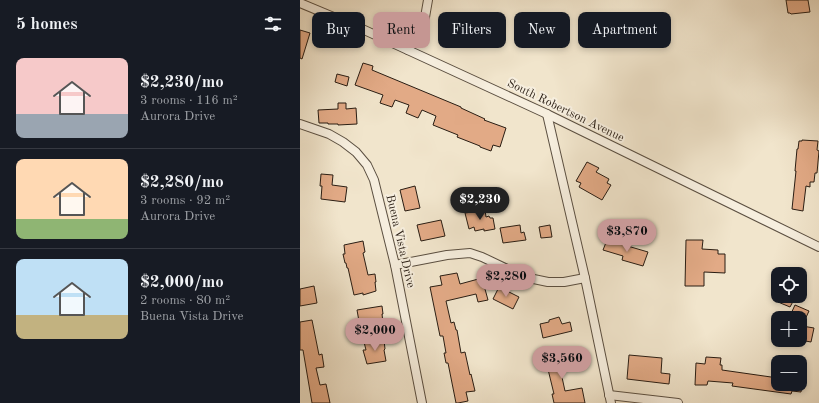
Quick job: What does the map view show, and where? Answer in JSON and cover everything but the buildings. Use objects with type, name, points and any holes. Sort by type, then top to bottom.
[{"type":"street","points":[[408,50],[424,23],[428,0]]},
{"type":"street","name":"South Robertson Avenue","points":[[300,3],[360,28],[547,114],[819,247]]},
{"type":"street","points":[[547,114],[585,278],[610,399],[678,403]]},
{"type":"street","name":"Buena Vista Drive","points":[[300,124],[329,134],[343,142],[356,152],[367,165],[374,180],[395,265],[422,403]]},
{"type":"street","points":[[395,265],[447,255],[470,253],[482,257],[524,277],[548,282],[564,282],[585,278]]}]
